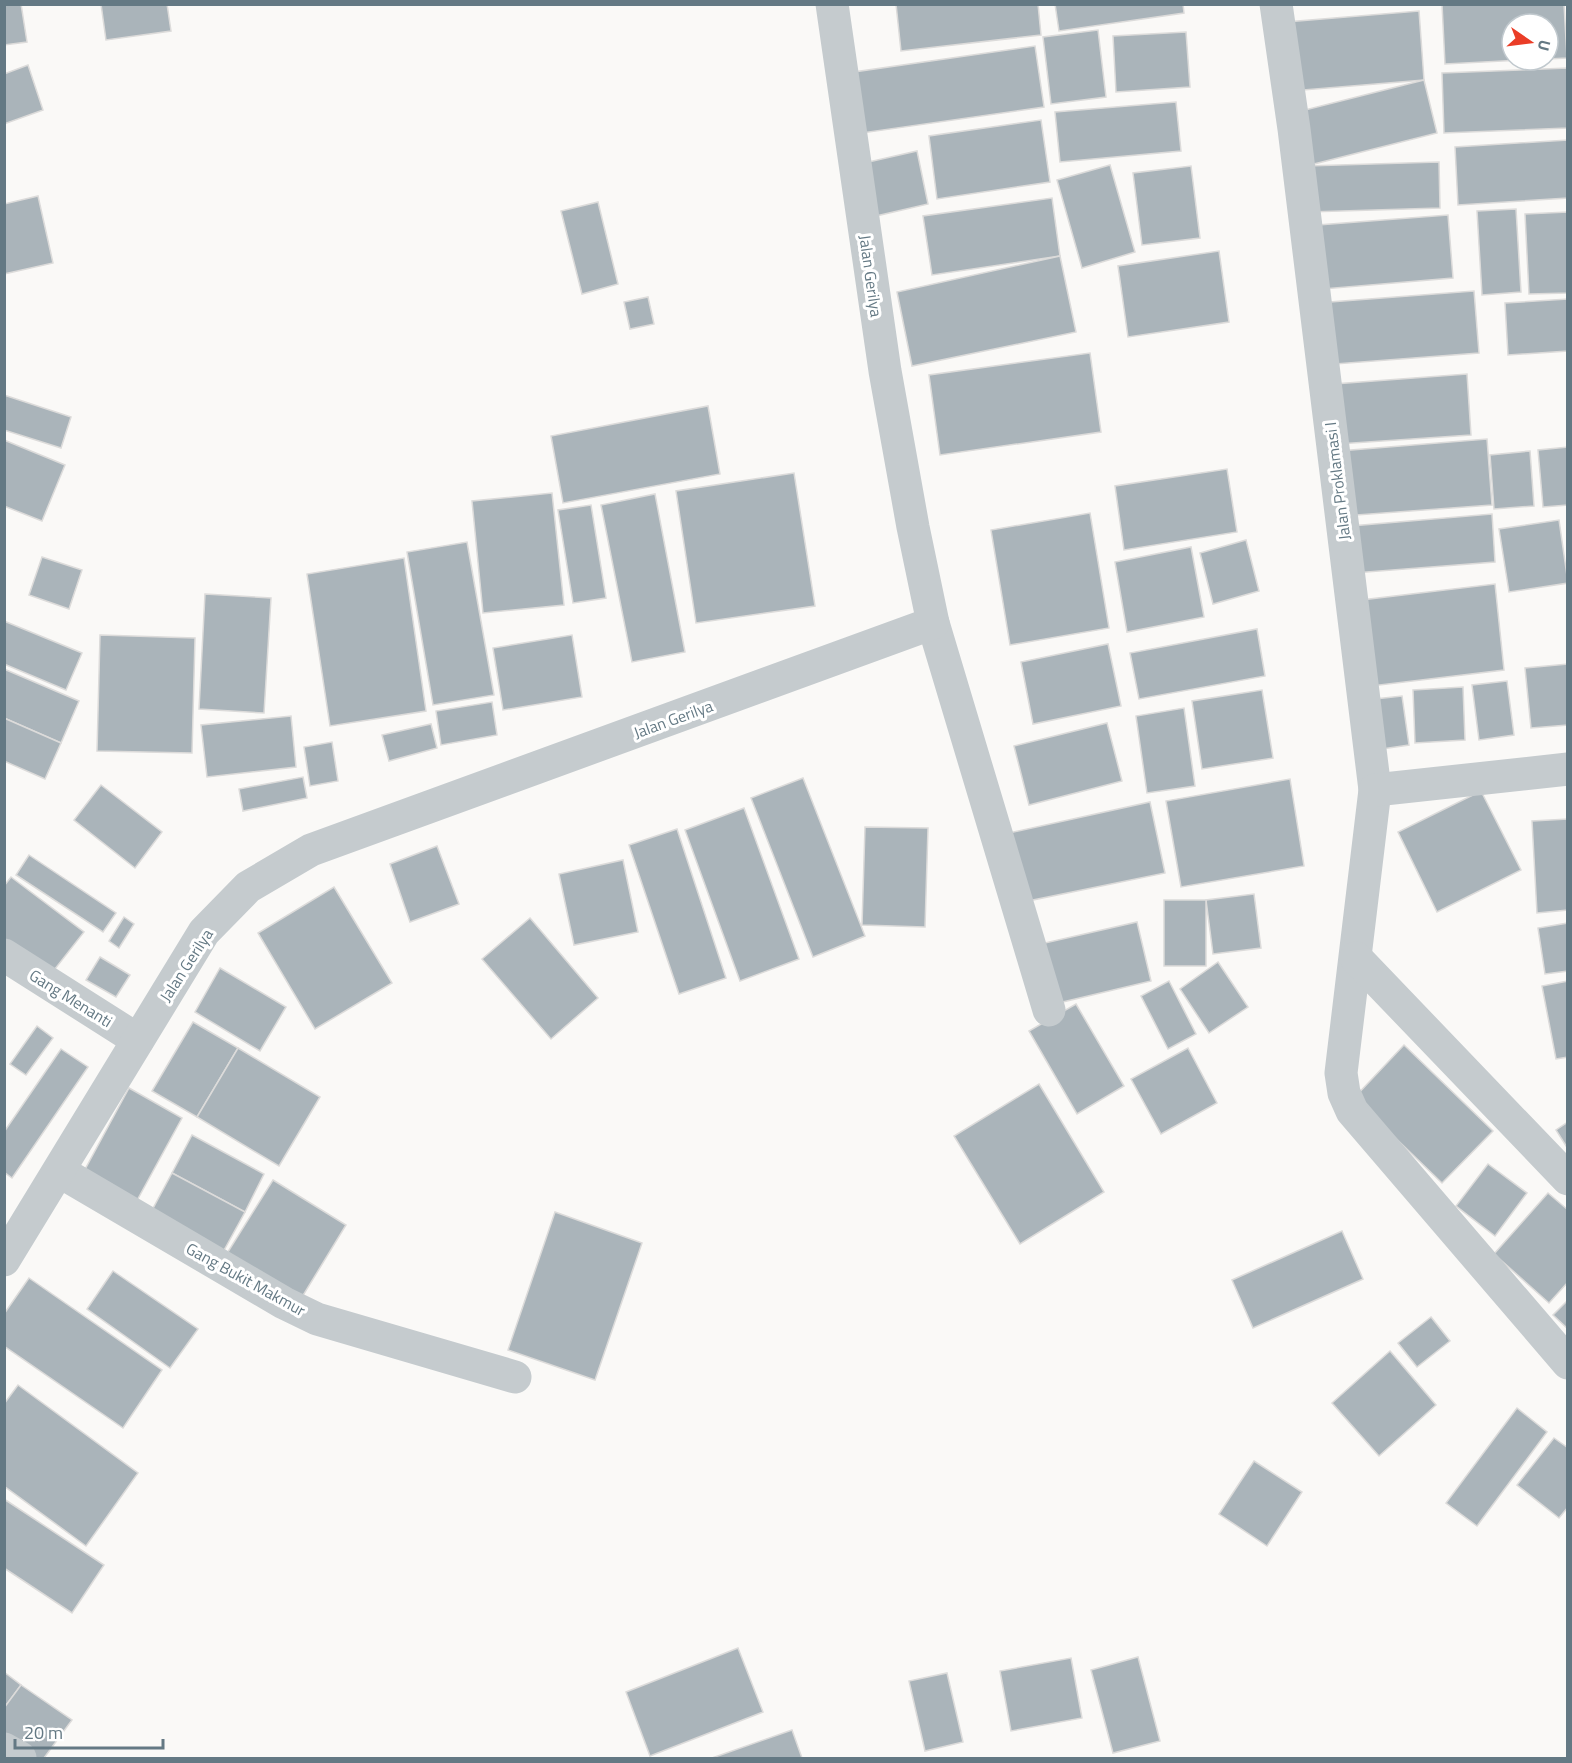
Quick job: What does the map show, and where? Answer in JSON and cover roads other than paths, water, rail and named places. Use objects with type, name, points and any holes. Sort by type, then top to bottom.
[{"type":"street","name":"Jalan Gerilya","points":[[4,1260],[204,933],[248,887],[311,850],[933,623],[885,371],[832,4]]},
{"type":"street","name":"Jalan Proklamasi I","points":[[1276,4],[1294,129],[1375,790],[1341,1073],[1344,1093],[1352,1111],[1568,1363]]},
{"type":"street","points":[[933,623],[1049,1010]]},
{"type":"street","points":[[1375,790],[1568,768]]},
{"type":"street","name":"Gang Menanti","points":[[4,955],[138,1040]]},
{"type":"street","points":[[1356,958],[1568,1179]]},
{"type":"street","name":"Gang Bukit Makmur","points":[[59,1171],[284,1303],[317,1319],[515,1377]]},
{"type":"street","points":[[4,1749],[20,1758]]}]
